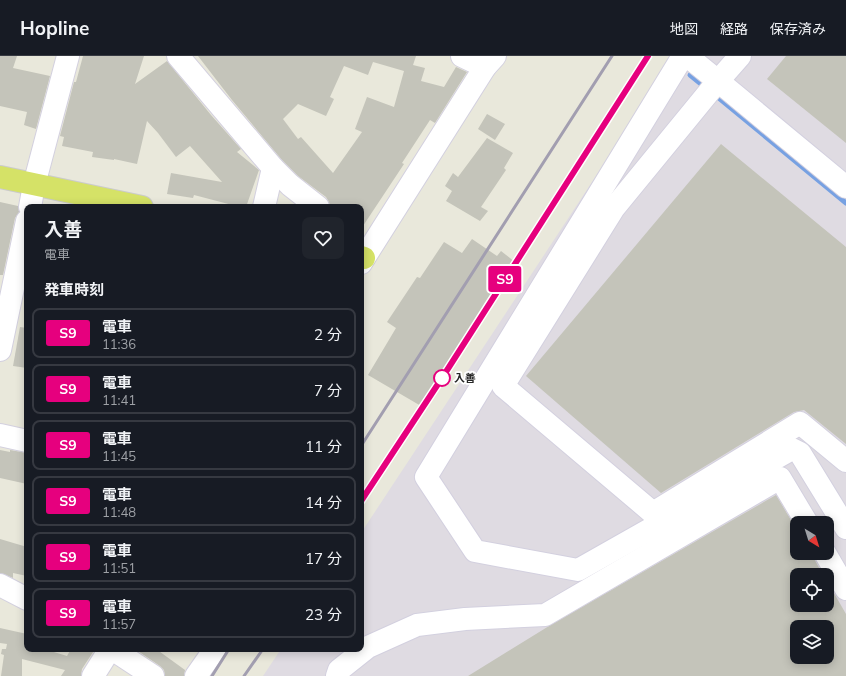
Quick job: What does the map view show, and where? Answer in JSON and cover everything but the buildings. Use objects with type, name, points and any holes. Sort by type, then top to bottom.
[{"type":"main road","points":[[0,177],[127,204]]},
{"type":"street","points":[[31,204],[34,185],[68,56]]},
{"type":"street","points":[[178,56],[273,168],[290,185],[314,204]]},
{"type":"street","points":[[364,256],[490,62],[462,56]]},
{"type":"street","points":[[683,56],[426,477],[475,551],[578,570],[792,449],[800,453],[846,528]]},
{"type":"street","points":[[687,56],[846,187]]},
{"type":"street","points":[[740,56],[614,208],[503,386],[653,513],[800,423],[846,461]]},
{"type":"street","points":[[265,204],[273,168]]},
{"type":"street","points":[[0,350],[12,314],[24,240]]},
{"type":"street","points":[[0,435],[24,440]]},
{"type":"street","points":[[364,650],[416,625],[465,619],[545,615],[780,478],[803,516]]},
{"type":"street","points":[[829,560],[846,589]]},
{"type":"street","points":[[0,585],[24,597]]},
{"type":"street","points":[[93,676],[109,652]]},
{"type":"street","points":[[116,652],[153,676]]},
{"type":"street","points":[[196,676],[213,652]]},
{"type":"street","points":[[337,676],[339,670],[362,652]]},
{"type":"shaded area","points":[[675,56],[846,56],[846,676],[263,676],[279,652],[364,652],[364,528]]},
{"type":"waterway","points":[[690,75],[706,88]]},
{"type":"waterway","points":[[714,94],[846,203]]},
{"type":"railway","points":[[364,441],[612,56]]},
{"type":"railway","points":[[364,496],[442,378],[648,56]]},
{"type":"railway","points":[[212,676],[227,652]]},
{"type":"railway","points":[[244,676],[261,652]]},
{"type":"train","name":"S9","points":[[364,496],[442,378],[648,56]]},
{"type":"place","name":"入善","points":[[442,378]]}]
